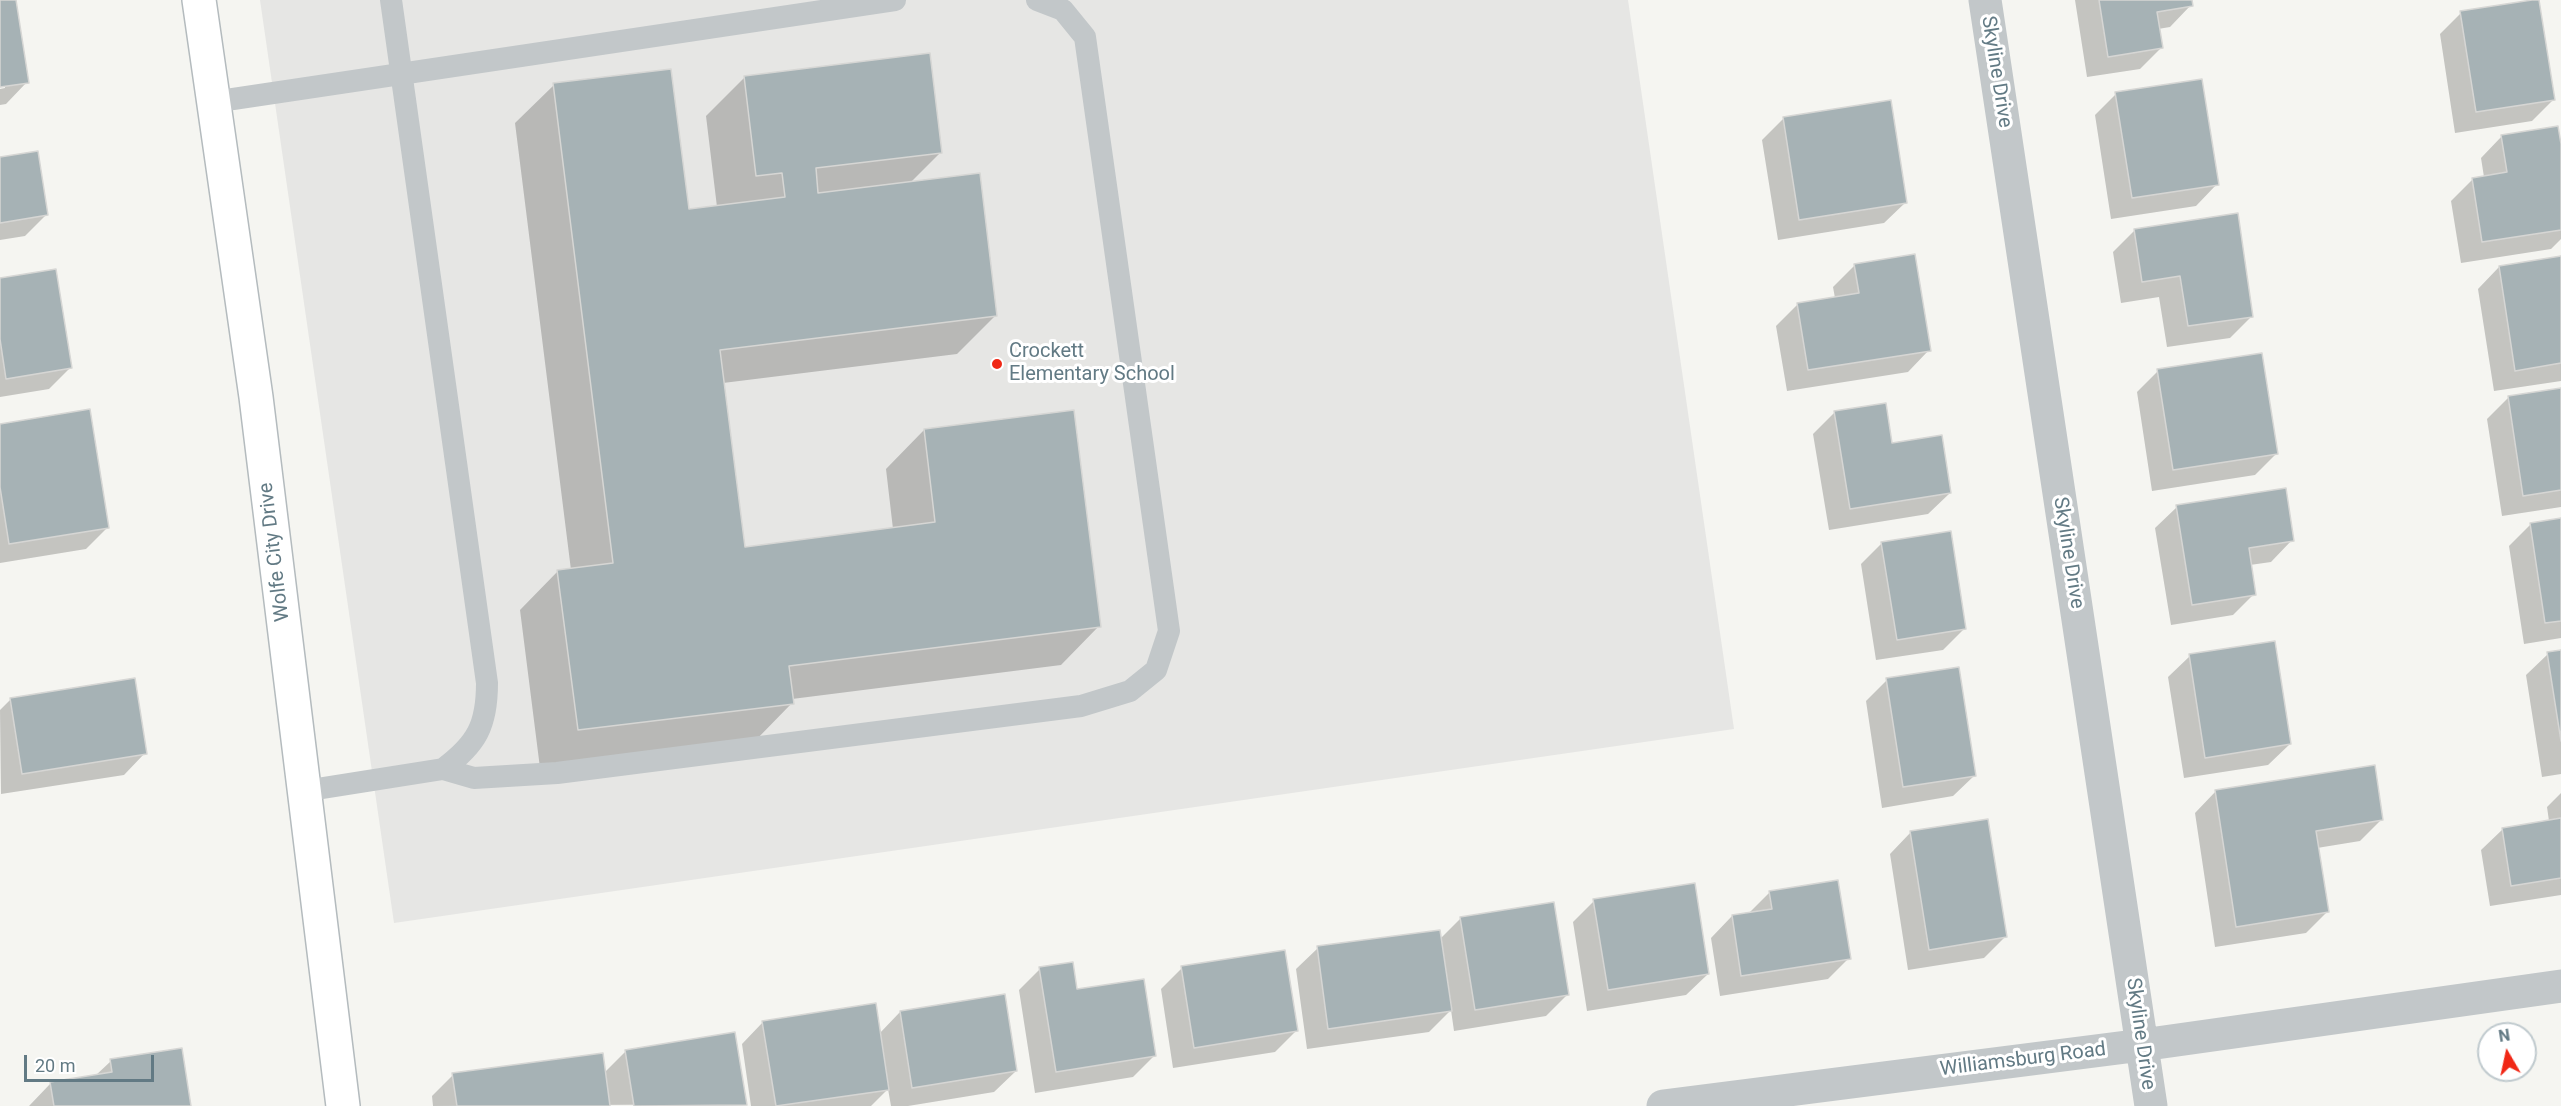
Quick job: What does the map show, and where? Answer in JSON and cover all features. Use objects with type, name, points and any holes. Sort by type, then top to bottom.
[{"type":"main road","name":"Wolfe City Drive","points":[[199,0],[256,396],[343,1106]]},
{"type":"street","name":"Skyline Drive","points":[[1985,0],[2151,1106]]},
{"type":"street","name":"Williamsburg Road","points":[[1663,1106],[2142,1045],[2561,986]]},
{"type":"lane","points":[[391,0],[487,683],[487,709],[479,733],[464,754],[443,769]]},
{"type":"lane","points":[[213,102],[893,0]]},
{"type":"lane","points":[[304,791],[443,769],[474,778],[557,773],[1081,706],[1130,691],[1156,670],[1169,631],[1085,37],[1063,10],[1037,0]]},
{"type":"shaded area","name":"Crockett Elementary School","points":[[260,0],[1628,0],[1734,729],[394,923]]},
{"type":"building","points":[[0,0],[16,0],[29,83],[0,87]]},
{"type":"building","points":[[2099,0],[2192,0],[2193,6],[2157,12],[2163,48],[2108,57]]},
{"type":"building","points":[[2539,0],[2555,100],[2476,112],[2460,11]]},
{"type":"building","points":[[930,53],[942,153],[816,168],[818,193],[980,173],[997,316],[720,350],[745,547],[935,522],[924,429],[1074,410],[1101,627],[789,666],[794,704],[578,730],[557,570],[613,563],[553,83],[671,69],[689,209],[785,197],[782,173],[756,176],[744,76]]},
{"type":"building","points":[[2202,79],[2219,185],[2132,198],[2115,92]]},
{"type":"building","points":[[1891,100],[1907,203],[1799,220],[1783,117]]},
{"type":"building","points":[[2558,126],[2561,144],[2561,230],[2482,242],[2472,178],[2507,172],[2501,135]]},
{"type":"building","points":[[38,151],[48,215],[0,223],[0,157]]},
{"type":"building","points":[[2238,213],[2253,317],[2188,326],[2180,276],[2142,282],[2134,229]]},
{"type":"building","points":[[1915,254],[1931,351],[1808,370],[1797,303],[1859,293],[1854,264]]},
{"type":"building","points":[[2561,256],[2561,363],[2515,371],[2499,266]]},
{"type":"building","points":[[56,269],[72,368],[6,379],[0,339],[0,278]]},
{"type":"building","points":[[2262,353],[2278,454],[2173,470],[2157,369]]},
{"type":"building","points":[[2561,388],[2561,490],[2523,496],[2508,396]]},
{"type":"building","points":[[1886,403],[1892,443],[1942,435],[1951,493],[1850,509],[1834,411]]},
{"type":"building","points":[[90,409],[109,528],[9,544],[0,487],[0,424]]},
{"type":"building","points":[[2286,488],[2294,541],[2249,548],[2256,595],[2192,605],[2176,505]]},
{"type":"building","points":[[2561,518],[2561,621],[2545,623],[2530,523]]},
{"type":"building","points":[[1951,531],[1966,629],[1897,640],[1881,542]]},
{"type":"building","points":[[2275,641],[2291,744],[2205,758],[2189,654]]},
{"type":"building","points":[[2561,650],[2561,741],[2547,652]]},
{"type":"building","points":[[1959,667],[1976,776],[1903,787],[1886,678]]},
{"type":"building","points":[[135,678],[147,754],[22,774],[10,698]]},
{"type":"building","points":[[2375,765],[2383,820],[2316,831],[2329,912],[2236,927],[2215,790]]},
{"type":"building","points":[[2561,818],[2561,878],[2511,886],[2502,828]]},
{"type":"building","points":[[1988,819],[2007,937],[1929,950],[1910,831]]},
{"type":"building","points":[[1838,880],[1851,959],[1741,976],[1732,915],[1772,909],[1769,891]]},
{"type":"building","points":[[1695,883],[1709,974],[1608,990],[1593,899]]},
{"type":"building","points":[[1554,902],[1569,995],[1475,1010],[1460,917]]},
{"type":"building","points":[[1440,930],[1452,1011],[1328,1029],[1317,946]]},
{"type":"building","points":[[1285,950],[1298,1031],[1194,1048],[1181,966]]},
{"type":"building","points":[[1073,962],[1077,989],[1144,979],[1156,1056],[1056,1072],[1039,967]]},
{"type":"building","points":[[1005,994],[1017,1071],[912,1088],[900,1011]]},
{"type":"building","points":[[876,1003],[889,1090],[776,1106],[762,1021]]},
{"type":"building","points":[[735,1032],[747,1105],[634,1106],[625,1050]]},
{"type":"building","points":[[182,1048],[191,1106],[54,1106],[50,1082],[112,1072],[110,1059]]},
{"type":"building","points":[[603,1053],[610,1106],[457,1106],[452,1073]]},
{"type":"place","name":"Crockett Elementary School","points":[[997,364]]}]
